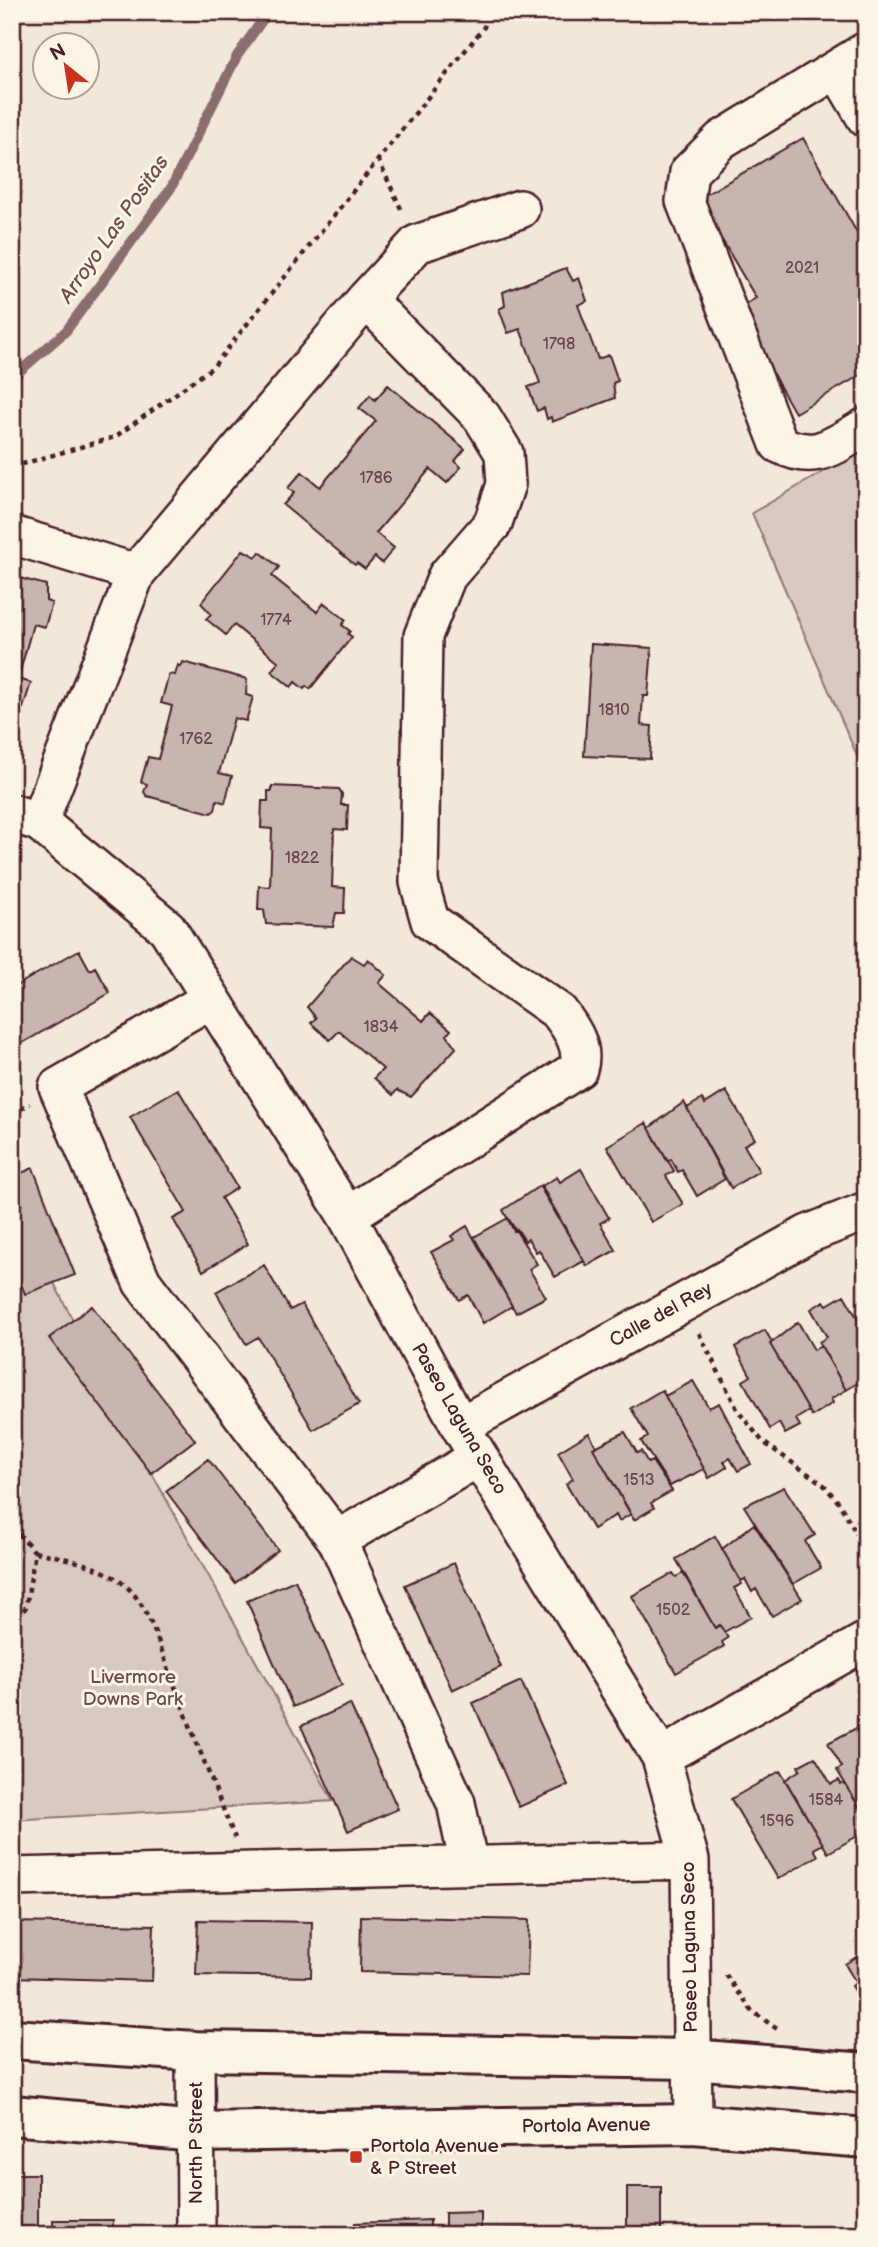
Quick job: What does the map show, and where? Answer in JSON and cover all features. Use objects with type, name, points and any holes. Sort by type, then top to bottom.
[{"type":"main road","points":[[12,2039],[195,2051],[692,2059],[866,2073]]},
{"type":"main road","name":"Portola Avenue","points":[[12,2115],[197,2132],[693,2124],[866,2138]]},
{"type":"street","points":[[866,118],[851,60],[721,140],[689,172],[685,201],[779,444],[799,454],[826,450],[866,427]]},
{"type":"street","points":[[26,818],[136,573],[366,299],[417,244],[520,209]]},
{"type":"street","points":[[347,1216],[578,1069],[582,1056],[570,1026],[559,1012],[430,921],[423,897],[419,882],[423,636],[447,576],[492,523],[506,484],[504,453],[482,417],[366,299]]},
{"type":"street","points":[[12,535],[136,573]]},
{"type":"street","name":"Paseo Laguna Seco","points":[[26,818],[166,928],[347,1216],[460,1426],[660,1757],[690,1860],[693,2124]]},
{"type":"street","points":[[211,999],[58,1087],[142,1282],[337,1540],[456,1803],[469,1866]]},
{"type":"street","name":"Calle del Rey","points":[[460,1426],[808,1234],[866,1211]]},
{"type":"street","points":[[337,1540],[479,1457]]},
{"type":"street","points":[[660,1757],[866,1641]]},
{"type":"street","points":[[12,1877],[690,1860]]},
{"type":"street","name":"North P Street","points":[[195,2051],[196,2235]]},
{"type":"path","points":[[12,467],[115,437],[213,367],[484,27],[489,12]]},
{"type":"path","points":[[378,159],[417,244]]},
{"type":"path","points":[[697,1329],[738,1411],[763,1442],[824,1485],[839,1503],[866,1550]]},
{"type":"path","points":[[12,1527],[35,1552],[65,1558],[92,1568],[131,1591],[162,1654],[222,1805]]},
{"type":"path","points":[[12,1625],[26,1607],[35,1552]]},
{"type":"path","points":[[725,1973],[752,2011],[786,2035]]},
{"type":"green space","points":[[866,447],[866,752],[858,758],[752,513]]},
{"type":"green space","name":"Livermore Downs Park","points":[[12,1201],[144,1459],[333,1801],[12,1820]]},
{"type":"building","points":[[803,138],[860,238],[866,235],[866,372],[795,413],[736,310],[756,298],[698,199]]},
{"type":"building","points":[[566,268],[573,281],[579,278],[587,301],[578,305],[598,359],[609,355],[618,381],[613,383],[615,398],[552,422],[551,417],[547,419],[544,408],[537,411],[528,387],[540,383],[520,329],[508,333],[499,309],[505,306],[503,292]]},
{"type":"building","points":[[388,385],[465,449],[455,461],[461,467],[447,483],[430,469],[376,533],[394,548],[382,563],[375,557],[365,569],[357,563],[355,565],[283,505],[294,493],[288,488],[302,472],[320,487],[376,421],[359,408],[370,395],[375,400]]},
{"type":"building","points":[[243,550],[256,557],[260,552],[279,567],[272,576],[317,612],[324,603],[346,620],[342,625],[350,631],[348,634],[352,637],[310,689],[306,686],[304,689],[295,682],[291,687],[271,671],[279,662],[234,625],[226,635],[206,619],[211,614],[201,603]]},
{"type":"building","points":[[12,576],[46,585],[46,601],[52,603],[45,627],[33,624],[18,679],[31,683],[23,708],[17,706],[14,716]]},
{"type":"building","points":[[591,644],[652,648],[648,696],[643,696],[641,725],[652,726],[650,759],[584,756]]},
{"type":"building","points":[[183,662],[247,679],[246,695],[253,697],[246,721],[234,718],[219,773],[232,776],[225,803],[217,800],[215,810],[211,813],[147,796],[144,792],[147,784],[141,782],[148,757],[158,759],[172,706],[161,703],[169,674],[175,675],[178,665],[181,667]]},
{"type":"building","points":[[272,786],[339,789],[342,794],[341,805],[348,805],[347,830],[334,829],[332,887],[345,888],[344,913],[336,913],[333,927],[266,924],[264,910],[258,910],[259,886],[270,887],[272,829],[261,828],[262,801],[268,801],[268,791],[272,791]]},
{"type":"building","points":[[79,950],[90,970],[95,967],[110,993],[12,1049],[12,988]]},
{"type":"building","points":[[351,956],[364,964],[368,959],[386,975],[379,983],[423,1021],[430,1013],[451,1030],[447,1035],[456,1048],[411,1097],[397,1090],[393,1095],[374,1078],[383,1069],[339,1031],[330,1040],[311,1023],[316,1018],[307,1007]]},
{"type":"building","points":[[178,1089],[237,1188],[221,1198],[248,1244],[203,1271],[173,1219],[186,1212],[130,1117]]},
{"type":"building","points":[[726,1091],[755,1139],[744,1145],[759,1171],[731,1188],[687,1108],[702,1099],[705,1104]]},
{"type":"building","points":[[684,1102],[725,1179],[697,1196],[682,1170],[678,1172],[671,1159],[667,1161],[649,1128]]},
{"type":"building","points":[[646,1123],[674,1171],[666,1176],[683,1204],[651,1222],[607,1146]]},
{"type":"building","points":[[33,1168],[75,1275],[25,1294],[12,1261],[12,1177]]},
{"type":"building","points":[[581,1169],[609,1218],[600,1223],[616,1250],[587,1266],[540,1187],[557,1177],[560,1182]]},
{"type":"building","points":[[541,1185],[584,1261],[555,1277],[539,1250],[536,1252],[528,1239],[525,1241],[517,1229],[514,1231],[503,1210]]},
{"type":"building","points":[[508,1218],[537,1264],[529,1269],[546,1297],[516,1313],[474,1237]]},
{"type":"building","points":[[467,1226],[512,1306],[483,1323],[468,1295],[459,1300],[431,1252],[454,1240],[451,1236]]},
{"type":"building","points":[[264,1265],[290,1310],[302,1304],[359,1404],[313,1430],[258,1337],[246,1344],[216,1292]]},
{"type":"building","points":[[844,1295],[866,1333],[866,1378],[846,1390],[819,1342],[827,1337],[811,1309],[824,1301],[827,1305]]},
{"type":"building","points":[[92,1306],[195,1440],[151,1473],[49,1338]]},
{"type":"building","points":[[798,1322],[814,1350],[821,1346],[846,1390],[831,1399],[833,1403],[812,1416],[770,1344]]},
{"type":"building","points":[[765,1330],[772,1342],[770,1344],[809,1411],[796,1419],[800,1426],[785,1434],[779,1423],[770,1429],[743,1381],[751,1376],[735,1347]]},
{"type":"building","points":[[693,1381],[709,1408],[719,1403],[751,1464],[738,1471],[730,1458],[724,1462],[727,1467],[709,1478],[665,1396]]},
{"type":"building","points":[[662,1390],[704,1469],[670,1486],[641,1441],[648,1437],[631,1408]]},
{"type":"building","points":[[625,1432],[637,1453],[641,1451],[648,1463],[652,1461],[672,1491],[651,1503],[654,1508],[634,1520],[593,1448]]},
{"type":"building","points":[[589,1433],[596,1446],[593,1448],[631,1514],[619,1521],[616,1515],[593,1529],[566,1484],[573,1479],[558,1452]]},
{"type":"building","points":[[208,1459],[278,1550],[235,1583],[166,1491]]},
{"type":"building","points":[[784,1487],[815,1535],[805,1541],[821,1568],[793,1584],[744,1506]]},
{"type":"building","points":[[754,1524],[802,1599],[772,1616],[756,1589],[752,1592],[745,1579],[741,1581],[722,1549]]},
{"type":"building","points":[[715,1536],[742,1584],[734,1588],[751,1617],[724,1632],[720,1625],[715,1628],[676,1559]]},
{"type":"building","points":[[454,1563],[501,1667],[452,1690],[405,1585]]},
{"type":"building","points":[[673,1573],[676,1577],[683,1573],[715,1628],[720,1625],[728,1638],[722,1642],[724,1646],[676,1673],[632,1596]]},
{"type":"building","points":[[295,1580],[342,1685],[293,1707],[247,1601]]},
{"type":"building","points":[[521,1681],[568,1785],[519,1807],[473,1703]]},
{"type":"building","points":[[350,1704],[398,1809],[348,1831],[301,1726]]},
{"type":"building","points":[[860,1726],[866,1736],[866,1818],[837,1770],[842,1767],[828,1743]]},
{"type":"building","points":[[815,1757],[831,1784],[839,1780],[841,1784],[844,1783],[864,1815],[861,1817],[866,1825],[866,1831],[828,1853],[785,1780],[800,1770],[798,1766]]},
{"type":"building","points":[[780,1771],[823,1844],[814,1849],[818,1856],[778,1879],[731,1799]]},
{"type":"building","points":[[361,1916],[529,1920],[527,1976],[360,1972]]},
{"type":"building","points":[[198,1920],[312,1922],[311,1977],[196,1975]]},
{"type":"building","points":[[12,1922],[154,1925],[152,1981],[12,1977]]},
{"type":"building","points":[[866,1951],[866,2008],[852,1986],[856,1983],[845,1964]]},
{"type":"building","points":[[12,2174],[38,2174],[38,2231],[12,2231]]},
{"type":"building","points":[[627,2187],[661,2187],[661,2235],[627,2235]]},
{"type":"building","points":[[481,2212],[481,2229],[555,2228],[555,2235],[445,2235],[445,2213]]},
{"type":"building","points":[[53,2220],[113,2220],[113,2235],[53,2235]]},
{"type":"building","points":[[430,2220],[430,2235],[355,2235],[355,2223]]},
{"type":"building","points":[[564,2230],[596,2230],[595,2235],[564,2235]]},
{"type":"waterway","name":"Arroyo Las Positas","points":[[12,378],[66,331],[171,188],[237,56],[268,12]]},
{"type":"place","name":"Portola Avenue & P Street","points":[[356,2157]]}]
